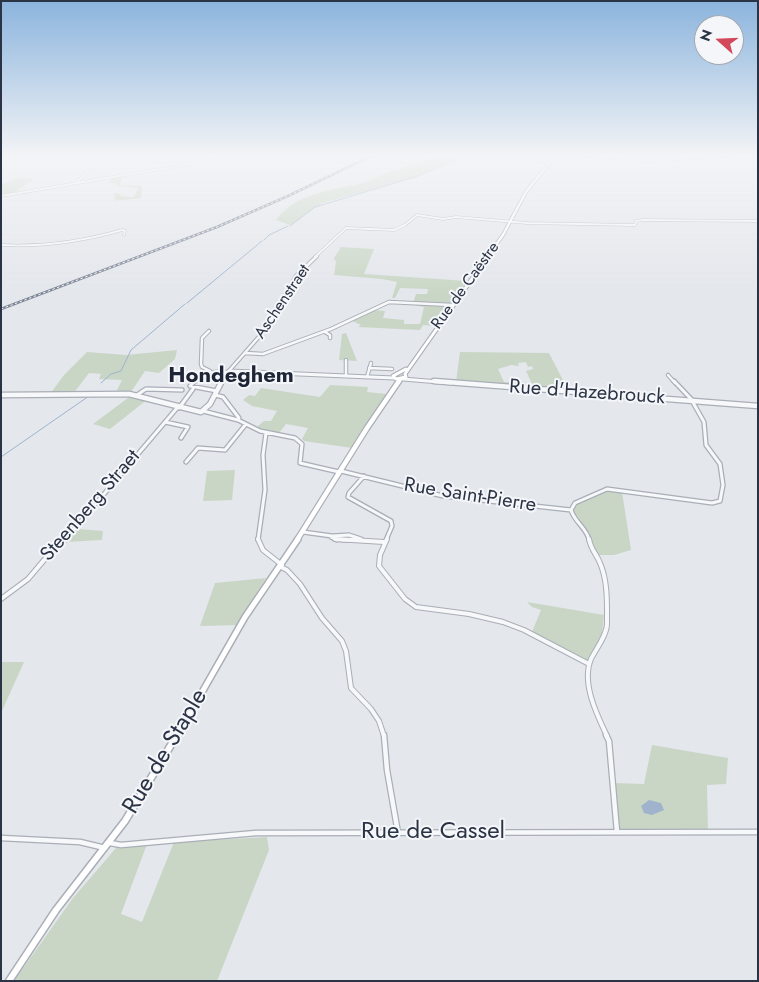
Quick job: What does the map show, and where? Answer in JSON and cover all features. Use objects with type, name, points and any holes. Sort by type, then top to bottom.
[{"type":"main road","name":"Rue de Caëstre","points":[[404,377],[409,366],[452,305],[502,238],[521,202]]},
{"type":"main road","name":"Rue de Caëstre","points":[[395,376],[409,366]]},
{"type":"main road","points":[[397,385],[395,376],[404,377]]},
{"type":"main road","name":"Rue de Staple","points":[[9,981],[56,910],[107,846],[132,809],[186,722],[245,617],[282,566],[374,418],[404,377]]},
{"type":"street","name":"Aschenstraet","points":[[228,372],[265,330],[296,276],[347,228],[366,227],[391,231],[405,226],[417,215],[442,219],[457,217],[527,223],[634,225]]},
{"type":"street","points":[[637,229],[634,225],[637,221],[758,221]]},
{"type":"street","points":[[1,245],[23,246],[98,237],[123,230],[125,231],[124,235]]},
{"type":"street","points":[[244,353],[263,354],[325,332],[390,302],[452,305]]},
{"type":"street","points":[[209,331],[202,338],[201,364],[202,367],[210,371],[379,378],[395,376]]},
{"type":"street","points":[[325,332],[330,335],[330,338]]},
{"type":"street","points":[[346,360],[346,376]]},
{"type":"street","points":[[366,377],[371,363]]},
{"type":"street","points":[[369,368],[392,369]]},
{"type":"street","name":"Steenberg Straet","points":[[1,599],[28,579],[46,558],[72,533],[178,408],[194,388],[191,388],[191,386],[199,377],[210,371]]},
{"type":"street","points":[[1,395],[137,395],[178,408],[203,411],[228,372]]},
{"type":"street","points":[[617,832],[609,741],[590,696],[589,664],[607,627],[606,587],[601,564],[591,547],[588,534],[574,520],[571,510],[576,503],[607,489],[719,502],[723,485],[720,462],[706,445],[705,425],[693,401],[668,375]]},
{"type":"street","name":"Rue d'Hazebrouck","points":[[404,377],[417,380],[758,406]]},
{"type":"street","points":[[137,395],[146,388],[182,390]]},
{"type":"street","points":[[194,388],[216,393],[222,397],[239,417],[238,420]]},
{"type":"street","name":"Rue Saint-Pierre","points":[[203,411],[238,420],[255,430],[293,437],[301,441],[302,447],[299,460],[302,465],[364,476],[442,496],[571,510]]},
{"type":"street","points":[[165,422],[188,427],[180,436],[181,438]]},
{"type":"street","points":[[186,462],[198,448],[224,451],[246,424]]},
{"type":"street","points":[[266,433],[262,453],[265,488],[260,520],[259,543],[263,550],[287,570],[300,584],[322,618],[342,641],[346,653],[351,688],[371,709],[379,721],[385,739],[387,770],[398,833]]},
{"type":"street","points":[[364,476],[359,484],[349,493],[348,497],[391,520],[392,525],[379,559],[380,567],[412,605],[422,609],[474,614],[502,622],[527,631],[589,664]]},
{"type":"street","points":[[303,532],[328,536],[338,540],[361,539],[384,542]]},
{"type":"street","name":"Rue de Cassel","points":[[1,838],[80,842],[107,846],[245,833],[758,832]]},
{"type":"green space","points":[[298,202],[326,202],[290,225],[276,220]]},
{"type":"green space","points":[[341,247],[374,249],[364,274],[467,281],[450,304],[413,303],[416,294],[427,294],[428,289],[400,288],[395,298],[392,298],[397,282],[334,275],[336,262],[334,258]]},
{"type":"green space","points":[[413,305],[449,305],[435,326],[423,325],[420,330],[358,327],[361,325],[350,320],[374,310],[385,311],[383,318],[404,320],[404,324],[420,324],[424,307]]},
{"type":"green space","points":[[346,333],[357,361],[339,360],[342,334]]},
{"type":"green space","points":[[177,350],[175,359],[159,373],[145,371],[131,392],[116,392],[122,380],[99,379],[101,374],[89,373],[73,394],[50,394],[64,375],[87,352],[126,355]]},
{"type":"green space","points":[[460,352],[549,353],[568,390],[534,388],[526,371],[533,369],[532,366],[528,367],[526,362],[518,363],[519,366],[511,365],[498,369],[504,382],[526,382],[526,387],[456,382]]},
{"type":"green space","points":[[330,385],[368,387],[367,392],[386,394],[352,448],[304,441],[302,439],[308,428],[286,424],[279,433],[259,430],[258,426],[264,421],[271,421],[277,411],[252,406],[243,400],[249,395],[255,396],[261,388],[320,397]]},
{"type":"green space","points":[[132,395],[148,399],[110,429],[93,424]]},
{"type":"green space","points":[[235,470],[232,500],[203,501],[207,471]]},
{"type":"green space","points":[[606,490],[622,492],[631,550],[614,555],[596,555],[589,532],[577,521],[572,511],[576,504]]},
{"type":"green space","points":[[78,529],[103,531],[102,540],[65,542]]},
{"type":"green space","points":[[266,578],[237,625],[200,626],[215,583]]},
{"type":"green space","points":[[527,602],[604,615],[602,634],[588,660],[532,632],[541,610],[532,607]]},
{"type":"green space","points":[[1,662],[24,662],[1,713]]},
{"type":"green space","points":[[652,745],[728,758],[726,784],[707,785],[708,831],[620,830],[614,783],[644,784]]},
{"type":"green space","points":[[267,837],[269,850],[217,981],[14,981],[73,898],[116,848],[147,844],[121,914],[142,922],[174,842]]},
{"type":"water","points":[[649,800],[661,803],[664,810],[652,815],[644,813],[641,806]]},
{"type":"waterway","points":[[290,226],[315,207],[332,202]]},
{"type":"waterway","points":[[264,240],[269,235],[288,226]]},
{"type":"waterway","points":[[187,303],[262,241]]},
{"type":"waterway","points":[[101,383],[111,374],[121,371],[131,350],[185,304]]},
{"type":"waterway","points":[[1,457],[89,396]]},
{"type":"railway","points":[[1,309],[217,227],[275,202]]},
{"type":"district","name":"Hondeghem","points":[[231,377]]}]
